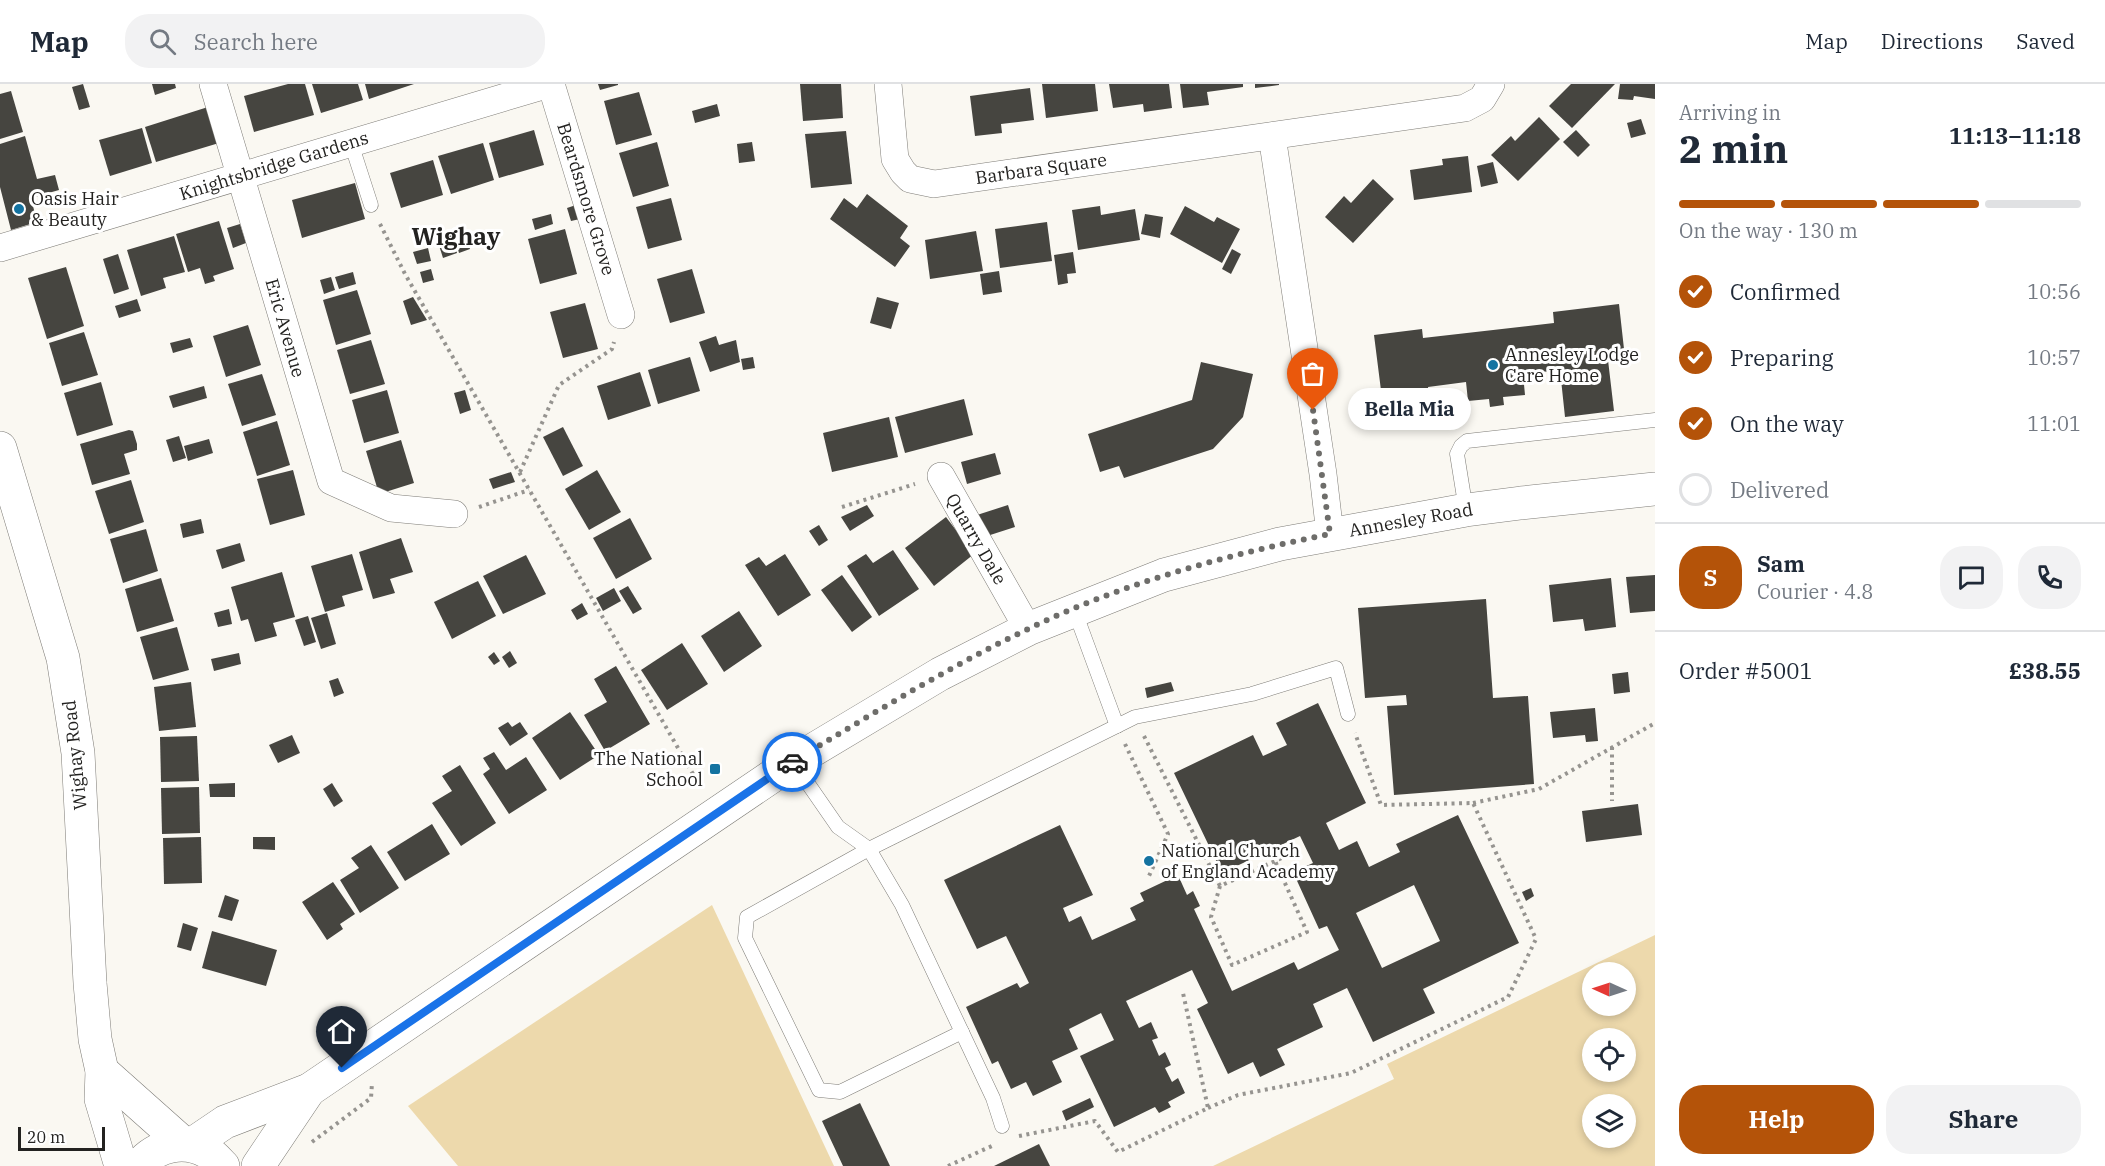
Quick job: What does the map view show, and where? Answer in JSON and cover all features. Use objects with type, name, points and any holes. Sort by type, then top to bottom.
[{"type":"street","name":"Eric Avenue","points":[[213,84],[331,481],[391,508],[454,514]]},
{"type":"street","name":"Knightsbridge Gardens","points":[[0,248],[550,84]]},
{"type":"street","name":"Beardsmore Grove","points":[[550,84],[621,315]]},
{"type":"street","name":"Barbara Square","points":[[888,84],[895,159],[910,180],[934,184],[1465,108],[1482,99],[1491,84]]},
{"type":"street","points":[[1272,136],[1330,534]]},
{"type":"street","name":"Wighay Road","points":[[1,453],[63,658],[78,753],[92,1006],[95,1039],[102,1071],[101,1099],[121,1166]]},
{"type":"street","name":"Quarry Dale","points":[[941,476],[1028,629]]},
{"type":"street","name":"Annesley Road","points":[[139,1166],[147,1157],[164,1147],[188,1145],[225,1122],[309,1090],[793,762],[940,674],[1028,629],[1074,609],[1184,569],[1280,544],[1466,510],[1655,489]]},
{"type":"street","points":[[102,1071],[188,1145],[209,1153],[223,1166]]},
{"type":"street","name":"Annesley Road","points":[[258,1166],[309,1090]]},
{"type":"lane","points":[[351,143],[371,205]]},
{"type":"lane","points":[[1466,510],[1457,454],[1467,441],[1655,420]]},
{"type":"lane","points":[[1074,609],[1117,726]]},
{"type":"lane","points":[[962,1032],[840,1092],[819,1090],[745,938],[747,917],[869,849],[1135,717],[1252,694],[1336,668],[1348,714]]},
{"type":"lane","points":[[793,762],[838,827],[869,849],[902,905],[993,1098],[1004,1132]]},
{"type":"path","points":[[371,205],[405,274],[716,815]]},
{"type":"path","points":[[520,473],[559,385],[612,348],[621,315]]},
{"type":"path","name":"Quarry Dale","points":[[842,507],[941,476]]},
{"type":"path","points":[[454,514],[529,490]]},
{"type":"path","points":[[1348,714],[1381,805],[1473,803],[1539,789],[1655,723]]},
{"type":"path","points":[[1135,717],[1220,886],[1211,917],[1232,965],[1307,932],[1275,861]]},
{"type":"path","points":[[1117,726],[1168,834],[1149,876]]},
{"type":"path","points":[[1612,747],[1612,801]]},
{"type":"path","points":[[948,1166],[1004,1132],[1095,1121],[1118,1152],[1238,1095],[1351,1073],[1508,998],[1536,939],[1473,803]]},
{"type":"path","points":[[1220,886],[1298,852]]},
{"type":"path","points":[[1183,993],[1208,1108]]},
{"type":"path","points":[[311,1144],[371,1098],[374,1047]]},
{"type":"shaded area","points":[[712,905],[834,1166],[458,1166],[408,1106]]},
{"type":"shaded area","points":[[1655,935],[1655,1166],[1213,1166],[1394,1079],[1387,1064],[1582,970],[1582,1016],[1636,1016],[1636,962],[1599,962]]},
{"type":"building","points":[[83,84],[90,107],[79,110],[72,87]]},
{"type":"building","points":[[152,84],[175,84],[176,88],[155,95]]},
{"type":"building","points":[[288,84],[305,84],[314,115],[254,132],[244,96]]},
{"type":"building","points":[[312,84],[358,84],[363,100],[321,113]]},
{"type":"building","points":[[365,84],[414,84],[369,99]]},
{"type":"building","points":[[598,84],[618,84],[618,85],[600,90]]},
{"type":"building","points":[[800,84],[841,84],[843,118],[803,121]]},
{"type":"building","points":[[1042,84],[1095,84],[1098,111],[1046,118]]},
{"type":"building","points":[[1109,84],[1169,84],[1172,108],[1144,112],[1143,104],[1113,108]]},
{"type":"building","points":[[1180,84],[1243,84],[1243,87],[1207,92],[1209,105],[1183,108]]},
{"type":"building","points":[[1255,84],[1279,84],[1279,85],[1255,88]]},
{"type":"building","points":[[1571,84],[1615,84],[1572,128],[1549,106]]},
{"type":"building","points":[[1620,84],[1655,84],[1655,99],[1634,96],[1633,100],[1618,99]]},
{"type":"building","points":[[1030,88],[1034,120],[1001,124],[1002,133],[975,136],[970,96]]},
{"type":"building","points":[[11,91],[23,132],[0,139],[0,94]]},
{"type":"building","points":[[639,92],[652,135],[616,145],[604,101]]},
{"type":"building","points":[[717,104],[720,116],[695,123],[692,111]]},
{"type":"building","points":[[208,107],[219,143],[156,162],[145,127]]},
{"type":"building","points":[[1539,117],[1560,139],[1518,181],[1491,155],[1511,136],[1515,141]]},
{"type":"building","points":[[1641,119],[1646,134],[1631,138],[1627,123]]},
{"type":"building","points":[[142,128],[152,163],[110,176],[99,140]]},
{"type":"building","points":[[534,130],[544,165],[499,178],[489,143]]},
{"type":"building","points":[[1576,130],[1590,145],[1578,157],[1563,142]]},
{"type":"building","points":[[846,131],[852,184],[811,188],[805,134]]},
{"type":"building","points":[[25,136],[37,179],[55,175],[59,190],[31,198],[37,222],[11,230],[0,187],[0,144]]},
{"type":"building","points":[[657,142],[669,186],[633,197],[619,153]]},
{"type":"building","points":[[752,142],[755,161],[739,163],[737,144]]},
{"type":"building","points":[[483,143],[494,180],[451,194],[438,156]]},
{"type":"building","points":[[1468,156],[1472,192],[1414,200],[1410,170],[1443,165],[1442,159]]},
{"type":"building","points":[[433,160],[443,195],[401,208],[390,173]]},
{"type":"building","points":[[1493,162],[1498,183],[1481,187],[1477,166]]},
{"type":"building","points":[[1373,179],[1394,199],[1353,243],[1325,217],[1344,196],[1351,203]]},
{"type":"building","points":[[355,183],[365,219],[302,238],[292,200]]},
{"type":"building","points":[[867,194],[908,226],[900,238],[910,246],[895,267],[830,219],[844,198],[857,208]]},
{"type":"building","points":[[671,198],[682,240],[648,249],[636,207]]},
{"type":"building","points":[[576,205],[580,219],[571,221],[567,208]]},
{"type":"building","points":[[1100,206],[1101,215],[1135,209],[1140,240],[1078,250],[1072,210]]},
{"type":"building","points":[[1185,206],[1214,222],[1217,217],[1240,229],[1222,263],[1170,234]]},
{"type":"building","points":[[551,214],[553,224],[535,230],[532,219]]},
{"type":"building","points":[[1145,214],[1163,217],[1160,238],[1141,234]]},
{"type":"building","points":[[219,221],[234,269],[213,276],[215,281],[205,284],[200,268],[188,272],[176,234]]},
{"type":"building","points":[[1047,222],[1052,261],[1000,268],[995,229]]},
{"type":"building","points":[[240,224],[246,243],[233,248],[227,228]]},
{"type":"building","points":[[565,229],[577,274],[540,284],[528,239]]},
{"type":"building","points":[[976,231],[983,271],[930,279],[925,240]]},
{"type":"building","points":[[452,235],[457,253],[443,258],[437,239]]},
{"type":"building","points":[[174,236],[185,272],[163,278],[166,288],[141,296],[127,250]]},
{"type":"building","points":[[467,239],[470,249],[459,253],[456,242]]},
{"type":"building","points":[[428,248],[431,261],[417,264],[413,252]]},
{"type":"building","points":[[1232,249],[1241,254],[1231,274],[1222,269]]},
{"type":"building","points":[[1073,252],[1076,273],[1067,274],[1068,283],[1058,285],[1054,255]]},
{"type":"building","points":[[118,254],[129,289],[114,294],[103,259]]},
{"type":"building","points":[[66,267],[84,326],[47,339],[28,278]]},
{"type":"building","points":[[431,269],[434,280],[423,283],[420,272]]},
{"type":"building","points":[[692,269],[705,313],[670,323],[657,279]]},
{"type":"building","points":[[999,271],[1002,292],[983,295],[980,274]]},
{"type":"building","points":[[353,272],[356,284],[339,289],[335,277]]},
{"type":"building","points":[[331,277],[335,290],[324,294],[320,280]]},
{"type":"building","points":[[357,290],[371,334],[336,345],[323,300]]},
{"type":"building","points":[[413,297],[427,320],[411,325],[403,301]]},
{"type":"building","points":[[877,297],[899,303],[891,329],[870,323]]},
{"type":"building","points":[[137,299],[141,311],[119,318],[115,306]]},
{"type":"building","points":[[585,303],[598,349],[563,358],[550,312]]},
{"type":"building","name":"Annesley Lodge Care Home","points":[[1619,304],[1625,358],[1608,360],[1614,411],[1565,417],[1560,370],[1523,374],[1525,395],[1503,397],[1504,405],[1490,407],[1489,399],[1468,401],[1466,382],[1428,387],[1432,425],[1386,430],[1374,335],[1422,329],[1423,338],[1554,323],[1553,312]]},
{"type":"building","points":[[248,325],[261,365],[226,377],[213,336]]},
{"type":"building","points":[[84,332],[98,375],[62,386],[49,343]]},
{"type":"building","points":[[716,336],[719,345],[736,340],[740,362],[710,372],[699,342]]},
{"type":"building","points":[[190,338],[193,347],[173,353],[170,343]]},
{"type":"building","points":[[371,340],[385,384],[350,394],[337,350]]},
{"type":"building","points":[[690,357],[700,391],[658,404],[648,370]]},
{"type":"building","points":[[753,357],[755,368],[743,370],[741,359]]},
{"type":"building","points":[[1201,362],[1253,374],[1243,417],[1213,449],[1124,478],[1119,466],[1100,472],[1088,434],[1192,400]]},
{"type":"building","points":[[640,372],[651,406],[608,420],[597,386]]},
{"type":"building","points":[[262,374],[276,415],[242,426],[228,384]]},
{"type":"building","points":[[101,382],[113,425],[77,436],[64,393]]},
{"type":"building","points":[[204,386],[207,398],[173,408],[169,396]]},
{"type":"building","points":[[387,390],[399,433],[364,443],[352,400]]},
{"type":"building","points":[[465,390],[471,410],[460,414],[454,393]]},
{"type":"building","points":[[964,399],[973,435],[905,453],[895,417]]},
{"type":"building","points":[[889,417],[898,457],[832,472],[823,433]]},
{"type":"building","points":[[277,421],[290,465],[257,476],[243,432]]},
{"type":"building","points":[[563,427],[583,466],[563,476],[543,437]]},
{"type":"building","points":[[129,430],[133,431],[137,444],[137,450],[124,454],[130,474],[92,485],[80,444]]},
{"type":"building","points":[[179,436],[186,458],[173,462],[166,440]]},
{"type":"building","points":[[209,439],[213,453],[188,461],[184,446]]},
{"type":"building","points":[[401,440],[414,483],[379,494],[366,451]]},
{"type":"building","points":[[995,453],[1001,474],[967,484],[961,462]]},
{"type":"building","points":[[293,470],[305,515],[270,525],[257,479]]},
{"type":"building","points":[[597,470],[621,512],[589,530],[565,489]]},
{"type":"building","points":[[511,472],[515,482],[493,489],[489,479]]},
{"type":"building","points":[[131,480],[144,522],[109,534],[95,491]]},
{"type":"building","points":[[867,505],[874,516],[850,531],[841,517]]},
{"type":"building","points":[[1008,505],[1015,527],[984,537],[977,515]]},
{"type":"building","points":[[946,517],[974,554],[934,586],[905,548]]},
{"type":"building","points":[[630,518],[652,559],[616,579],[593,538]]},
{"type":"building","points":[[201,519],[204,533],[183,538],[180,524]]},
{"type":"building","points":[[819,525],[828,540],[819,546],[809,531]]},
{"type":"building","points":[[146,529],[158,571],[123,583],[110,539]]},
{"type":"building","points":[[401,538],[413,572],[390,579],[395,593],[373,599],[359,552]]},
{"type":"building","points":[[240,543],[245,561],[222,569],[216,550]]},
{"type":"building","points":[[893,550],[919,589],[879,616],[847,566],[866,554],[873,563]]},
{"type":"building","points":[[352,554],[363,590],[342,596],[345,606],[325,612],[311,566]]},
{"type":"building","points":[[785,554],[811,595],[778,616],[745,565],[759,557],[766,566]]},
{"type":"building","points":[[526,555],[546,594],[503,614],[483,576]]},
{"type":"building","points":[[282,572],[295,617],[273,623],[277,636],[255,642],[248,619],[241,621],[231,587]]},
{"type":"building","points":[[842,575],[872,617],[852,632],[821,590]]},
{"type":"building","points":[[1655,575],[1655,611],[1630,613],[1626,577]]},
{"type":"building","points":[[161,578],[174,621],[137,632],[125,589]]},
{"type":"building","points":[[1611,578],[1616,627],[1585,631],[1583,619],[1553,622],[1549,585]]},
{"type":"building","points":[[478,581],[496,616],[452,639],[434,602]]},
{"type":"building","points":[[628,586],[642,609],[633,614],[619,591]]},
{"type":"building","points":[[614,588],[621,601],[603,611],[596,598]]},
{"type":"building","points":[[1486,599],[1493,698],[1528,696],[1534,784],[1394,795],[1387,706],[1407,705],[1406,695],[1365,698],[1358,608]]},
{"type":"building","points":[[582,603],[588,614],[577,620],[571,610]]},
{"type":"building","points":[[229,609],[232,624],[218,627],[214,613]]},
{"type":"building","points":[[739,611],[762,646],[724,672],[701,636]]},
{"type":"building","points":[[327,613],[336,644],[321,649],[311,618]]},
{"type":"building","points":[[308,616],[316,642],[304,646],[295,620]]},
{"type":"building","points":[[177,627],[189,670],[153,680],[140,637]]},
{"type":"building","points":[[682,643],[708,684],[667,710],[641,670]]},
{"type":"building","points":[[510,651],[517,663],[509,668],[502,657]]},
{"type":"building","points":[[494,652],[500,661],[494,665],[488,657]]},
{"type":"building","points":[[239,653],[241,664],[214,671],[211,659]]},
{"type":"building","points":[[616,666],[650,724],[605,751],[584,715],[607,702],[594,679]]},
{"type":"building","points":[[1628,672],[1630,692],[1614,694],[1612,674]]},
{"type":"building","points":[[338,678],[344,693],[334,697],[329,681]]},
{"type":"building","points":[[191,682],[196,727],[159,731],[154,687]]},
{"type":"building","points":[[1171,682],[1174,691],[1147,698],[1145,688]]},
{"type":"building","points":[[1318,703],[1366,803],[1326,823],[1339,850],[1357,841],[1369,867],[1400,852],[1396,844],[1458,815],[1519,943],[1423,989],[1435,1013],[1373,1042],[1347,988],[1313,1004],[1323,1027],[1277,1049],[1285,1065],[1260,1077],[1253,1062],[1228,1074],[1197,1009],[1208,1003],[1192,970],[1126,1001],[1139,1028],[1151,1022],[1158,1038],[1152,1040],[1159,1056],[1165,1052],[1171,1065],[1165,1068],[1172,1082],[1178,1078],[1185,1093],[1168,1102],[1171,1107],[1159,1113],[1155,1107],[1114,1127],[1080,1056],[1114,1040],[1101,1013],[1069,1029],[1078,1049],[1052,1061],[1062,1082],[1033,1096],[1026,1082],[1011,1089],[998,1061],[992,1064],[966,1007],[1017,983],[1020,988],[1029,983],[1006,936],[977,949],[944,880],[1060,825],[1093,895],[1063,908],[1069,922],[1081,916],[1092,940],[1136,920],[1130,908],[1144,901],[1140,893],[1178,875],[1187,895],[1193,891],[1200,906],[1194,909],[1232,991],[1294,962],[1298,970],[1339,950],[1327,926],[1319,929],[1293,872],[1313,863],[1300,836],[1222,873],[1174,773],[1253,735],[1263,756],[1287,745],[1276,723]],"holes":[[[1414,885],[1440,941],[1382,968],[1356,913]]]},
{"type":"building","points":[[1595,708],[1598,741],[1586,742],[1585,735],[1553,738],[1550,712]]},
{"type":"building","points":[[570,712],[599,755],[560,780],[532,738]]},
{"type":"building","points":[[508,722],[512,727],[520,722],[528,734],[510,746],[498,728]]},
{"type":"building","points":[[292,735],[300,753],[278,763],[269,745]]},
{"type":"building","points":[[197,736],[199,781],[161,782],[160,737]]},
{"type":"building","points":[[494,752],[506,770],[526,757],[547,790],[509,814],[483,774],[490,769],[483,758]]},
{"type":"building","points":[[460,765],[496,823],[461,846],[432,803],[452,791],[442,776]]},
{"type":"building","points":[[235,783],[235,797],[210,797],[209,784]]},
{"type":"building","points":[[332,783],[343,801],[334,807],[323,789]]},
{"type":"building","points":[[199,787],[200,833],[162,834],[161,788]]},
{"type":"building","points":[[1638,804],[1642,835],[1586,842],[1582,811]]},
{"type":"building","points":[[432,824],[450,854],[405,881],[387,852]]},
{"type":"building","points":[[201,837],[202,883],[164,884],[163,838]]},
{"type":"building","points":[[253,837],[275,837],[275,850],[253,849]]},
{"type":"building","points":[[371,845],[399,888],[360,913],[340,880],[359,868],[351,858]]},
{"type":"building","points":[[333,882],[355,914],[340,924],[343,929],[327,940],[302,902]]},
{"type":"building","points":[[1531,888],[1534,896],[1526,901],[1522,892]]},
{"type":"building","points":[[225,895],[239,900],[232,921],[218,917]]},
{"type":"building","points":[[183,923],[198,928],[191,951],[177,947]]},
{"type":"building","points":[[212,931],[277,950],[266,986],[202,968]]},
{"type":"building","points":[[1090,1098],[1094,1107],[1066,1121],[1062,1111]]},
{"type":"building","points":[[860,1103],[890,1166],[843,1166],[822,1121]]},
{"type":"building","points":[[1039,1144],[1050,1166],[994,1166]]},
{"type":"way so far","points":[[792,762],[940,674],[1028,629],[1074,609],[1164,575],[1204,563],[1330,534],[1313,410]]},
{"type":"place","name":"Oasis Hair & Beauty","points":[[19,209]]},
{"type":"place","name":"Annesley Lodge Care Home","points":[[1493,365]]},
{"type":"place","name":"Bella Mia","points":[[1313,410]]},
{"type":"place","name":"The National School","points":[[715,769]]},
{"type":"place","name":"National Church of England Academy","points":[[1149,861]]},
{"type":"district","name":"Wighay","points":[[456,237]]},
{"type":"route","points":[[342,1068],[591,901],[792,762]]}]
